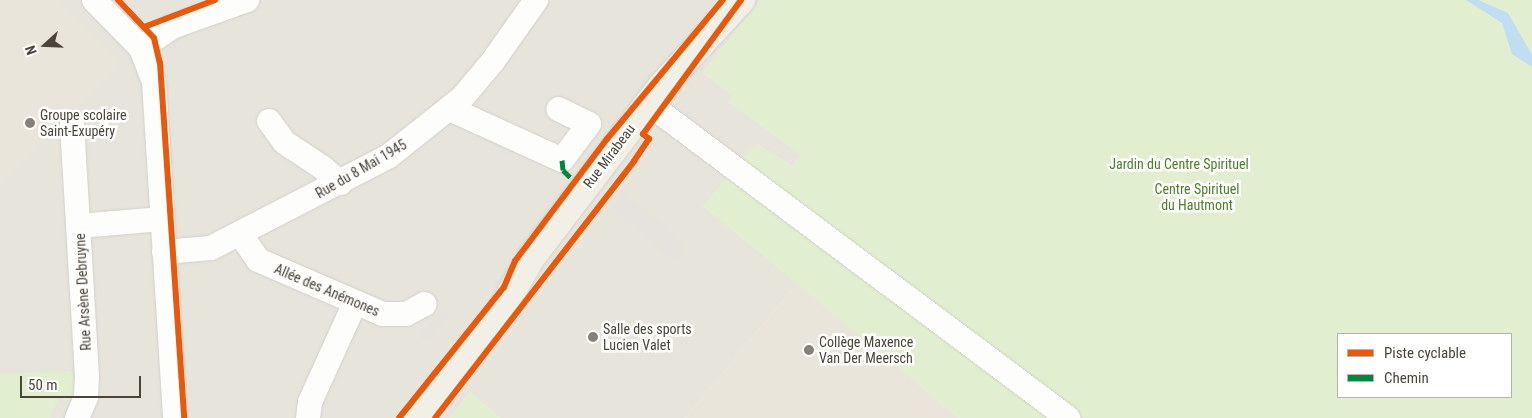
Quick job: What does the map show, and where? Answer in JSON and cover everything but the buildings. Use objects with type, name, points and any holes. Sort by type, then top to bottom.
[{"type":"main road","name":"Rue Mirabeau","points":[[418,418],[497,317],[532,256],[738,3]]},
{"type":"street","points":[[94,0],[141,48],[154,82],[175,418]]},
{"type":"street","points":[[141,48],[172,27],[247,0]]},
{"type":"street","name":"Rue du 8 Mai 1945","points":[[164,252],[203,250],[240,234],[389,156],[450,109],[493,62],[536,0]]},
{"type":"street","points":[[654,108],[1068,418]]},
{"type":"street","points":[[450,109],[562,160],[589,124],[558,109]]},
{"type":"street","points":[[269,121],[284,142],[323,168],[340,183]]},
{"type":"street","name":"Rue Arsène Debruyne","points":[[72,124],[87,388],[77,418]]},
{"type":"street","name":"Rue Arsène Debruyne","points":[[79,226],[162,219]]},
{"type":"street","name":"Allée des Anémones","points":[[240,234],[258,260],[382,314],[398,316],[425,304]]},
{"type":"street","points":[[308,418],[310,402],[354,303]]},
{"type":"shaded area","points":[[0,0],[760,0],[703,73],[733,95],[729,102],[801,155],[792,166],[759,145],[703,206],[797,283],[685,418],[500,418],[470,392],[450,418],[0,418]]},
{"type":"shaded area","name":"Groupe scolaire Saint-Exupéry","points":[[0,0],[57,0],[120,63],[0,183]]},
{"type":"shaded area","points":[[625,192],[689,248],[676,263],[611,208]]},
{"type":"shaded area","name":"Collège Maxence Van Der Meersch","points":[[797,283],[959,418],[685,418]]},
{"type":"shaded area","points":[[440,309],[451,315],[428,343],[419,337]]},
{"type":"green space","name":"Centre Spirituel du Hautmont","points":[[760,0],[1532,0],[1532,418],[959,418],[703,206],[752,147],[759,145],[792,166],[801,155],[728,102],[733,95],[703,73]]},
{"type":"green space","points":[[73,371],[72,402],[59,398],[50,418],[0,418],[0,374]]},
{"type":"green space","points":[[470,392],[500,418],[450,418]]},
{"type":"water","points":[[1466,0],[1478,0],[1508,13],[1532,55],[1532,67],[1512,54],[1502,23]]},
{"type":"marked path","points":[[562,160],[563,170],[575,182]]},
{"type":"cycle path","points":[[118,0],[154,38],[160,63],[184,418]]},
{"type":"cycle path","points":[[144,27],[215,0]]},
{"type":"cycle path","points":[[399,418],[504,287],[515,261],[607,139],[723,0]]},
{"type":"cycle path","points":[[435,418],[634,161],[649,139],[643,134],[741,0]]},
{"type":"place","name":"Groupe scolaire Saint-Exupéry","points":[[30,123]]},
{"type":"place","name":"Salle des sports Lucien Valet","points":[[593,337]]},
{"type":"place","name":"Collège Maxence Van Der Meersch","points":[[809,350]]},
{"type":"park label","name":"Jardin du Centre Spirituel","points":[[1179,164]]}]
